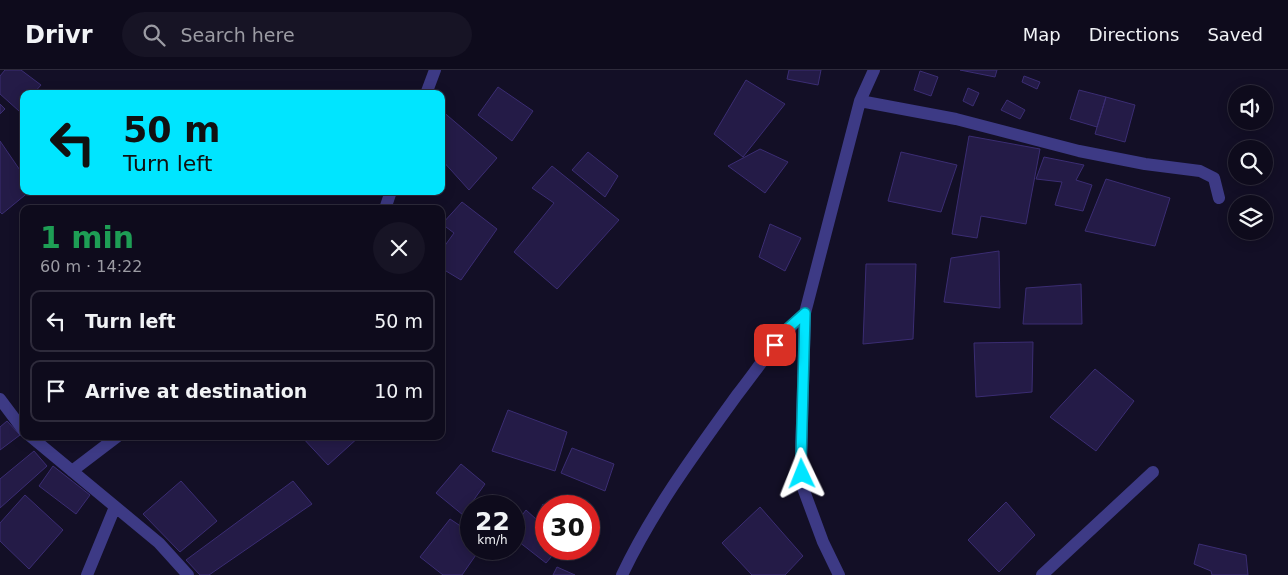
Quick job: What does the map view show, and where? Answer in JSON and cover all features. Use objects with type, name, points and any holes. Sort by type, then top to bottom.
[{"type":"street","points":[[427,90],[434,70]]},
{"type":"street","points":[[839,575],[822,542],[803,488],[801,460],[805,313],[860,101],[874,70]]},
{"type":"street","points":[[860,101],[956,119],[1079,151],[1146,164],[1200,171],[1214,178],[1219,198]]},
{"type":"street","points":[[622,575],[660,504],[786,330],[805,313]]},
{"type":"street","points":[[0,400],[20,426]]},
{"type":"street","points":[[35,440],[159,543],[188,575]]},
{"type":"street","points":[[72,471],[113,440]]},
{"type":"street","points":[[1042,575],[1153,472]]},
{"type":"street","points":[[87,575],[115,507]]},
{"type":"building","points":[[5,70],[21,70],[41,85],[37,90],[20,90],[19,111],[0,94],[0,76]]},
{"type":"building","points":[[789,70],[821,70],[818,85],[787,79]]},
{"type":"building","points":[[960,70],[997,70],[995,77]]},
{"type":"building","points":[[920,71],[938,77],[931,96],[914,90]]},
{"type":"building","points":[[1024,76],[1040,82],[1037,89],[1022,82]]},
{"type":"building","points":[[746,80],[785,104],[743,157],[714,134]]},
{"type":"building","points":[[498,87],[533,111],[512,141],[478,115]]},
{"type":"building","points":[[968,88],[979,93],[973,106],[963,101]]},
{"type":"building","points":[[1079,90],[1106,97],[1097,127],[1070,119]]},
{"type":"building","points":[[1106,97],[1135,105],[1125,142],[1095,134]]},
{"type":"building","points":[[1007,100],[1025,110],[1020,119],[1001,110]]},
{"type":"building","points":[[0,104],[5,109],[0,114]]},
{"type":"building","points":[[445,113],[497,158],[469,190],[445,163]]},
{"type":"building","points":[[969,136],[1040,149],[1026,224],[981,216],[977,238],[952,234]]},
{"type":"building","points":[[0,141],[20,170],[20,195],[25,195],[2,214],[0,212]]},
{"type":"building","points":[[760,149],[788,162],[765,193],[728,166]]},
{"type":"building","points":[[588,152],[618,176],[605,197],[572,170]]},
{"type":"building","points":[[901,152],[957,165],[941,212],[888,201]]},
{"type":"building","points":[[1044,157],[1084,165],[1076,180],[1092,185],[1083,211],[1055,205],[1062,182],[1036,179]]},
{"type":"building","points":[[552,166],[619,220],[557,289],[514,252],[554,203],[532,188]]},
{"type":"building","points":[[1106,179],[1170,198],[1155,246],[1085,231]]},
{"type":"building","points":[[462,202],[497,229],[461,280],[445,270],[445,245],[454,233],[445,226],[445,221]]},
{"type":"building","points":[[770,224],[801,238],[785,271],[759,257]]},
{"type":"building","points":[[999,251],[1000,308],[944,302],[951,258]]},
{"type":"building","points":[[866,264],[916,264],[913,339],[863,344]]},
{"type":"building","points":[[1081,284],[1082,324],[1023,324],[1026,288]]},
{"type":"building","points":[[1033,342],[1032,392],[976,397],[974,343]]},
{"type":"building","points":[[1095,369],[1134,401],[1096,451],[1050,417]]},
{"type":"building","points":[[508,410],[567,432],[555,471],[492,451]]},
{"type":"building","points":[[7,421],[20,435],[0,450],[0,427]]},
{"type":"building","points":[[305,440],[356,440],[328,465]]},
{"type":"building","points":[[572,448],[614,464],[605,491],[561,473]]},
{"type":"building","points":[[34,451],[47,466],[0,508],[0,479]]},
{"type":"building","points":[[461,464],[485,484],[477,495],[460,495],[460,513],[436,493]]},
{"type":"building","points":[[53,466],[90,495],[76,514],[39,486]]},
{"type":"building","points":[[181,481],[217,521],[180,552],[143,514]]},
{"type":"building","points":[[293,481],[312,504],[209,575],[200,575],[186,560]]},
{"type":"building","points":[[25,495],[63,530],[29,569],[0,541],[0,523]]},
{"type":"building","points":[[1006,502],[1035,535],[999,572],[968,540]]},
{"type":"building","points":[[760,507],[803,556],[785,575],[752,575],[722,543]]},
{"type":"building","points":[[526,510],[535,518],[535,554],[525,547]]},
{"type":"building","points":[[450,519],[460,526],[460,560],[472,560],[462,575],[443,575],[420,557]]},
{"type":"building","points":[[1199,544],[1246,555],[1248,575],[1212,575],[1211,571],[1194,564]]},
{"type":"building","points":[[557,567],[575,575],[553,575]]},
{"type":"route","points":[[775,345],[786,330],[805,313],[802,474]]}]
